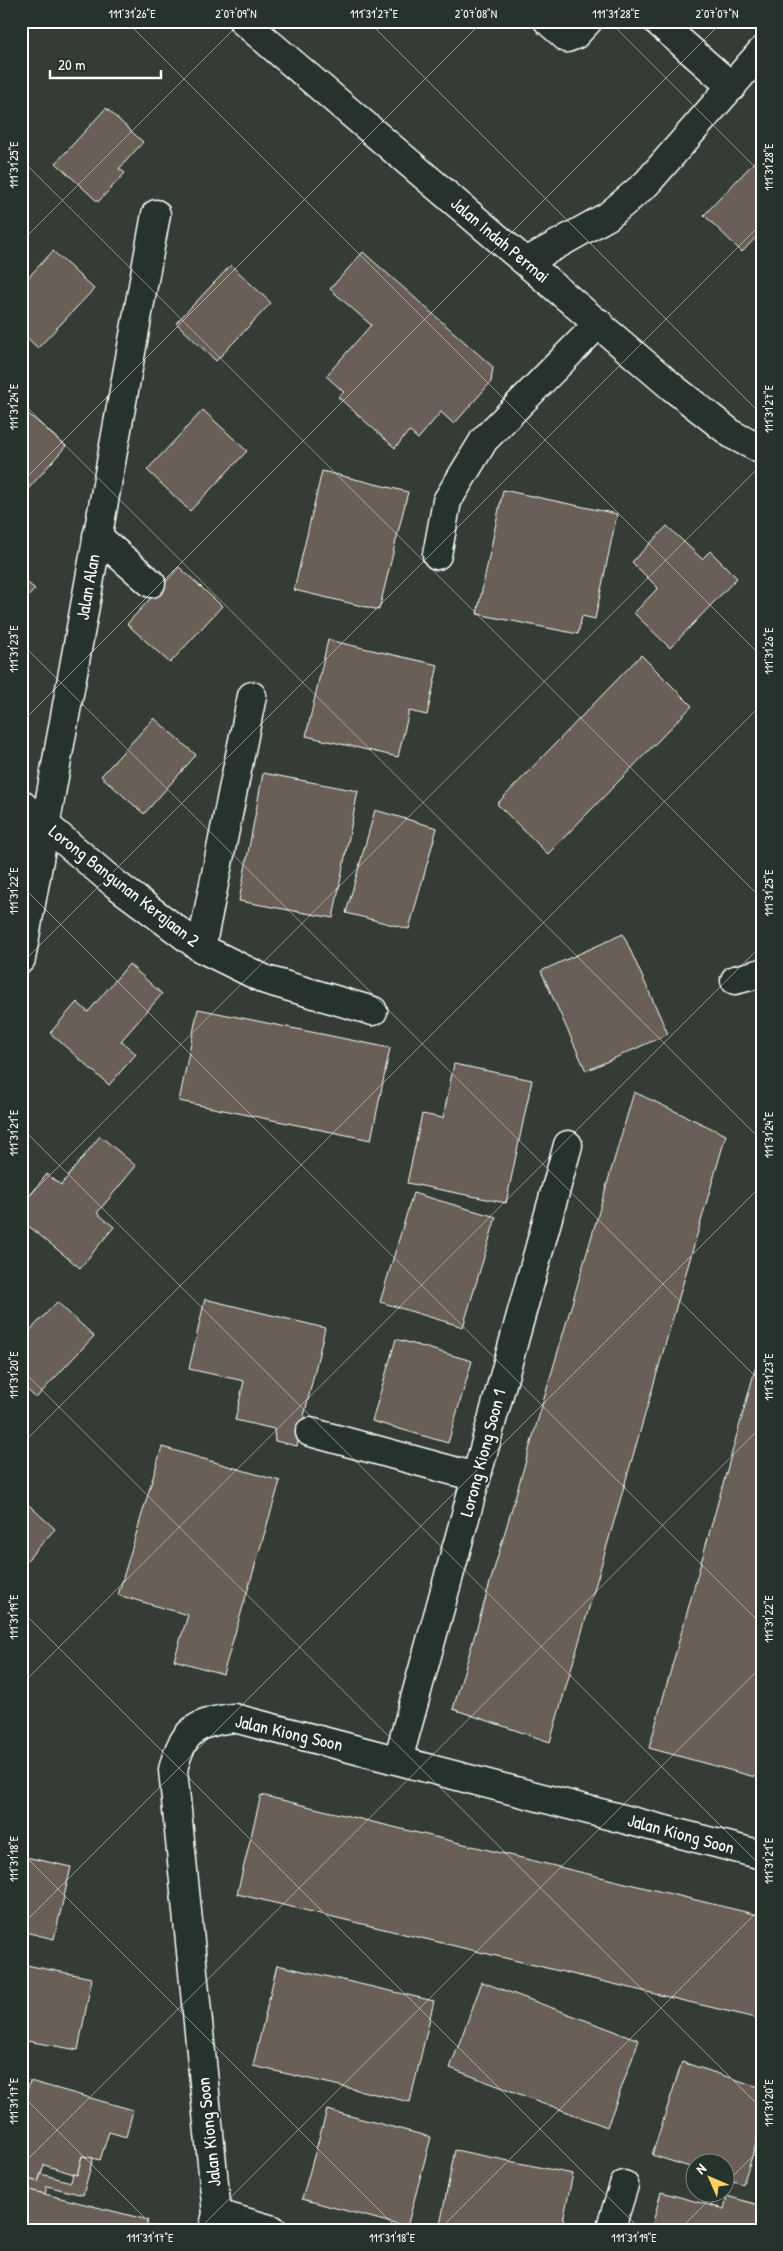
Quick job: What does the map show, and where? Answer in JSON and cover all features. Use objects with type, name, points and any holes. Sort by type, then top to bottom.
[{"type":"street","name":"Jalan Indah Permai","points":[[243,21],[672,387],[733,435],[762,450]]},
{"type":"street","points":[[548,21],[567,38],[575,35],[588,21]]},
{"type":"street","points":[[671,26],[732,87]]},
{"type":"street","points":[[526,262],[608,216],[647,183],[762,52]]},
{"type":"street","name":"Jalan Alan","points":[[21,959],[156,214]]},
{"type":"street","points":[[437,555],[447,501],[484,440],[599,324]]},
{"type":"street","points":[[97,536],[151,583]]},
{"type":"street","points":[[201,948],[252,696]]},
{"type":"street","name":"Lorong Bangunan Kerajaan 2","points":[[21,804],[114,883],[201,948],[266,980],[373,1011]]},
{"type":"street","points":[[735,980],[762,973]]},
{"type":"street","name":"Lorong Kiong Soon 1","points":[[398,1760],[568,1145]]},
{"type":"street","points":[[310,1432],[476,1477]]},
{"type":"street","name":"Jalan Kiong Soon","points":[[215,2222],[173,1770],[178,1748],[192,1730],[211,1720],[234,1718],[762,1855]]},
{"type":"street","points":[[610,2230],[624,2185]]},
{"type":"street","points":[[215,2222],[273,2230]]},
{"type":"building","points":[[106,108],[143,142],[119,169],[125,173],[98,202],[56,163]]},
{"type":"building","points":[[762,154],[762,231],[742,252],[704,215]]},
{"type":"building","points":[[53,251],[94,289],[38,348],[21,332],[21,285]]},
{"type":"building","points":[[363,252],[493,367],[491,382],[454,424],[441,412],[418,439],[409,431],[395,448],[338,397],[344,392],[326,376],[371,325],[330,289]]},
{"type":"building","points":[[231,265],[271,303],[216,361],[176,323]]},
{"type":"building","points":[[203,410],[247,451],[190,511],[147,470]]},
{"type":"building","points":[[25,411],[66,446],[21,497],[21,416]]},
{"type":"building","points":[[322,471],[408,492],[379,610],[294,590]]},
{"type":"building","points":[[503,490],[617,514],[595,619],[582,616],[578,634],[477,614]]},
{"type":"building","points":[[667,526],[702,559],[710,551],[737,578],[670,648],[634,613],[658,588],[632,562]]},
{"type":"building","points":[[179,567],[222,606],[170,663],[127,624]]},
{"type":"building","points":[[21,577],[35,589],[21,604]]},
{"type":"building","points":[[328,640],[438,665],[427,715],[409,711],[398,757],[306,736]]},
{"type":"building","points":[[641,655],[692,706],[548,854],[497,804]]},
{"type":"building","points":[[154,718],[196,755],[144,814],[101,776]]},
{"type":"building","points":[[263,773],[358,791],[333,918],[239,901]]},
{"type":"building","points":[[375,810],[437,828],[409,929],[346,913]]},
{"type":"building","points":[[623,934],[668,1034],[586,1071],[541,971]]},
{"type":"building","points":[[129,964],[162,994],[121,1041],[136,1054],[109,1085],[50,1033],[77,1002],[88,1012]]},
{"type":"building","points":[[198,1009],[390,1048],[371,1140],[179,1101]]},
{"type":"building","points":[[454,1064],[532,1080],[506,1203],[407,1183],[422,1114],[443,1118]]},
{"type":"building","points":[[634,1092],[726,1135],[550,1742],[453,1709]]},
{"type":"building","points":[[100,1136],[136,1166],[97,1213],[114,1227],[80,1268],[21,1220],[21,1207],[47,1174],[61,1185]]},
{"type":"building","points":[[413,1193],[496,1217],[463,1327],[380,1302]]},
{"type":"building","points":[[205,1299],[325,1328],[297,1446],[275,1441],[274,1429],[235,1420],[244,1381],[189,1369]]},
{"type":"building","points":[[57,1302],[94,1336],[36,1398],[21,1384],[21,1340]]},
{"type":"building","points":[[396,1339],[472,1361],[448,1443],[372,1421]]},
{"type":"building","points":[[762,1345],[762,1779],[649,1748]]},
{"type":"building","points":[[162,1447],[280,1481],[223,1674],[174,1660],[188,1615],[118,1595]]},
{"type":"building","points":[[21,1498],[55,1529],[21,1567]]},
{"type":"building","points":[[261,1795],[762,1916],[760,2019],[237,1894]]},
{"type":"building","points":[[21,1856],[71,1867],[54,1939],[21,1931]]},
{"type":"building","points":[[21,1964],[92,1978],[78,2050],[21,2040]]},
{"type":"building","points":[[277,1965],[434,2001],[410,2102],[253,2066]]},
{"type":"building","points":[[482,1982],[639,2040],[607,2127],[450,2068]]},
{"type":"building","points":[[682,2062],[762,2088],[762,2126],[743,2184],[736,2182],[736,2154],[686,2154],[686,2166],[652,2155]]},
{"type":"building","points":[[30,2081],[133,2110],[126,2137],[109,2132],[100,2160],[82,2156],[77,2175],[44,2165],[38,2182],[21,2177],[21,2110]]},
{"type":"building","points":[[327,2110],[431,2137],[407,2227],[302,2199]]},
{"type":"building","points":[[455,2150],[573,2174],[561,2230],[439,2230]]},
{"type":"building","points":[[82,2156],[93,2158],[83,2195],[47,2186],[45,2194],[21,2188],[21,2177],[38,2182],[41,2174],[71,2182],[73,2174],[77,2175]]},
{"type":"building","points":[[21,2188],[148,2220],[145,2230],[21,2230]]},
{"type":"building","points":[[661,2192],[686,2199],[686,2204],[705,2204],[724,2209],[725,2204],[736,2204],[736,2199],[762,2206],[762,2230],[651,2230]]}]
